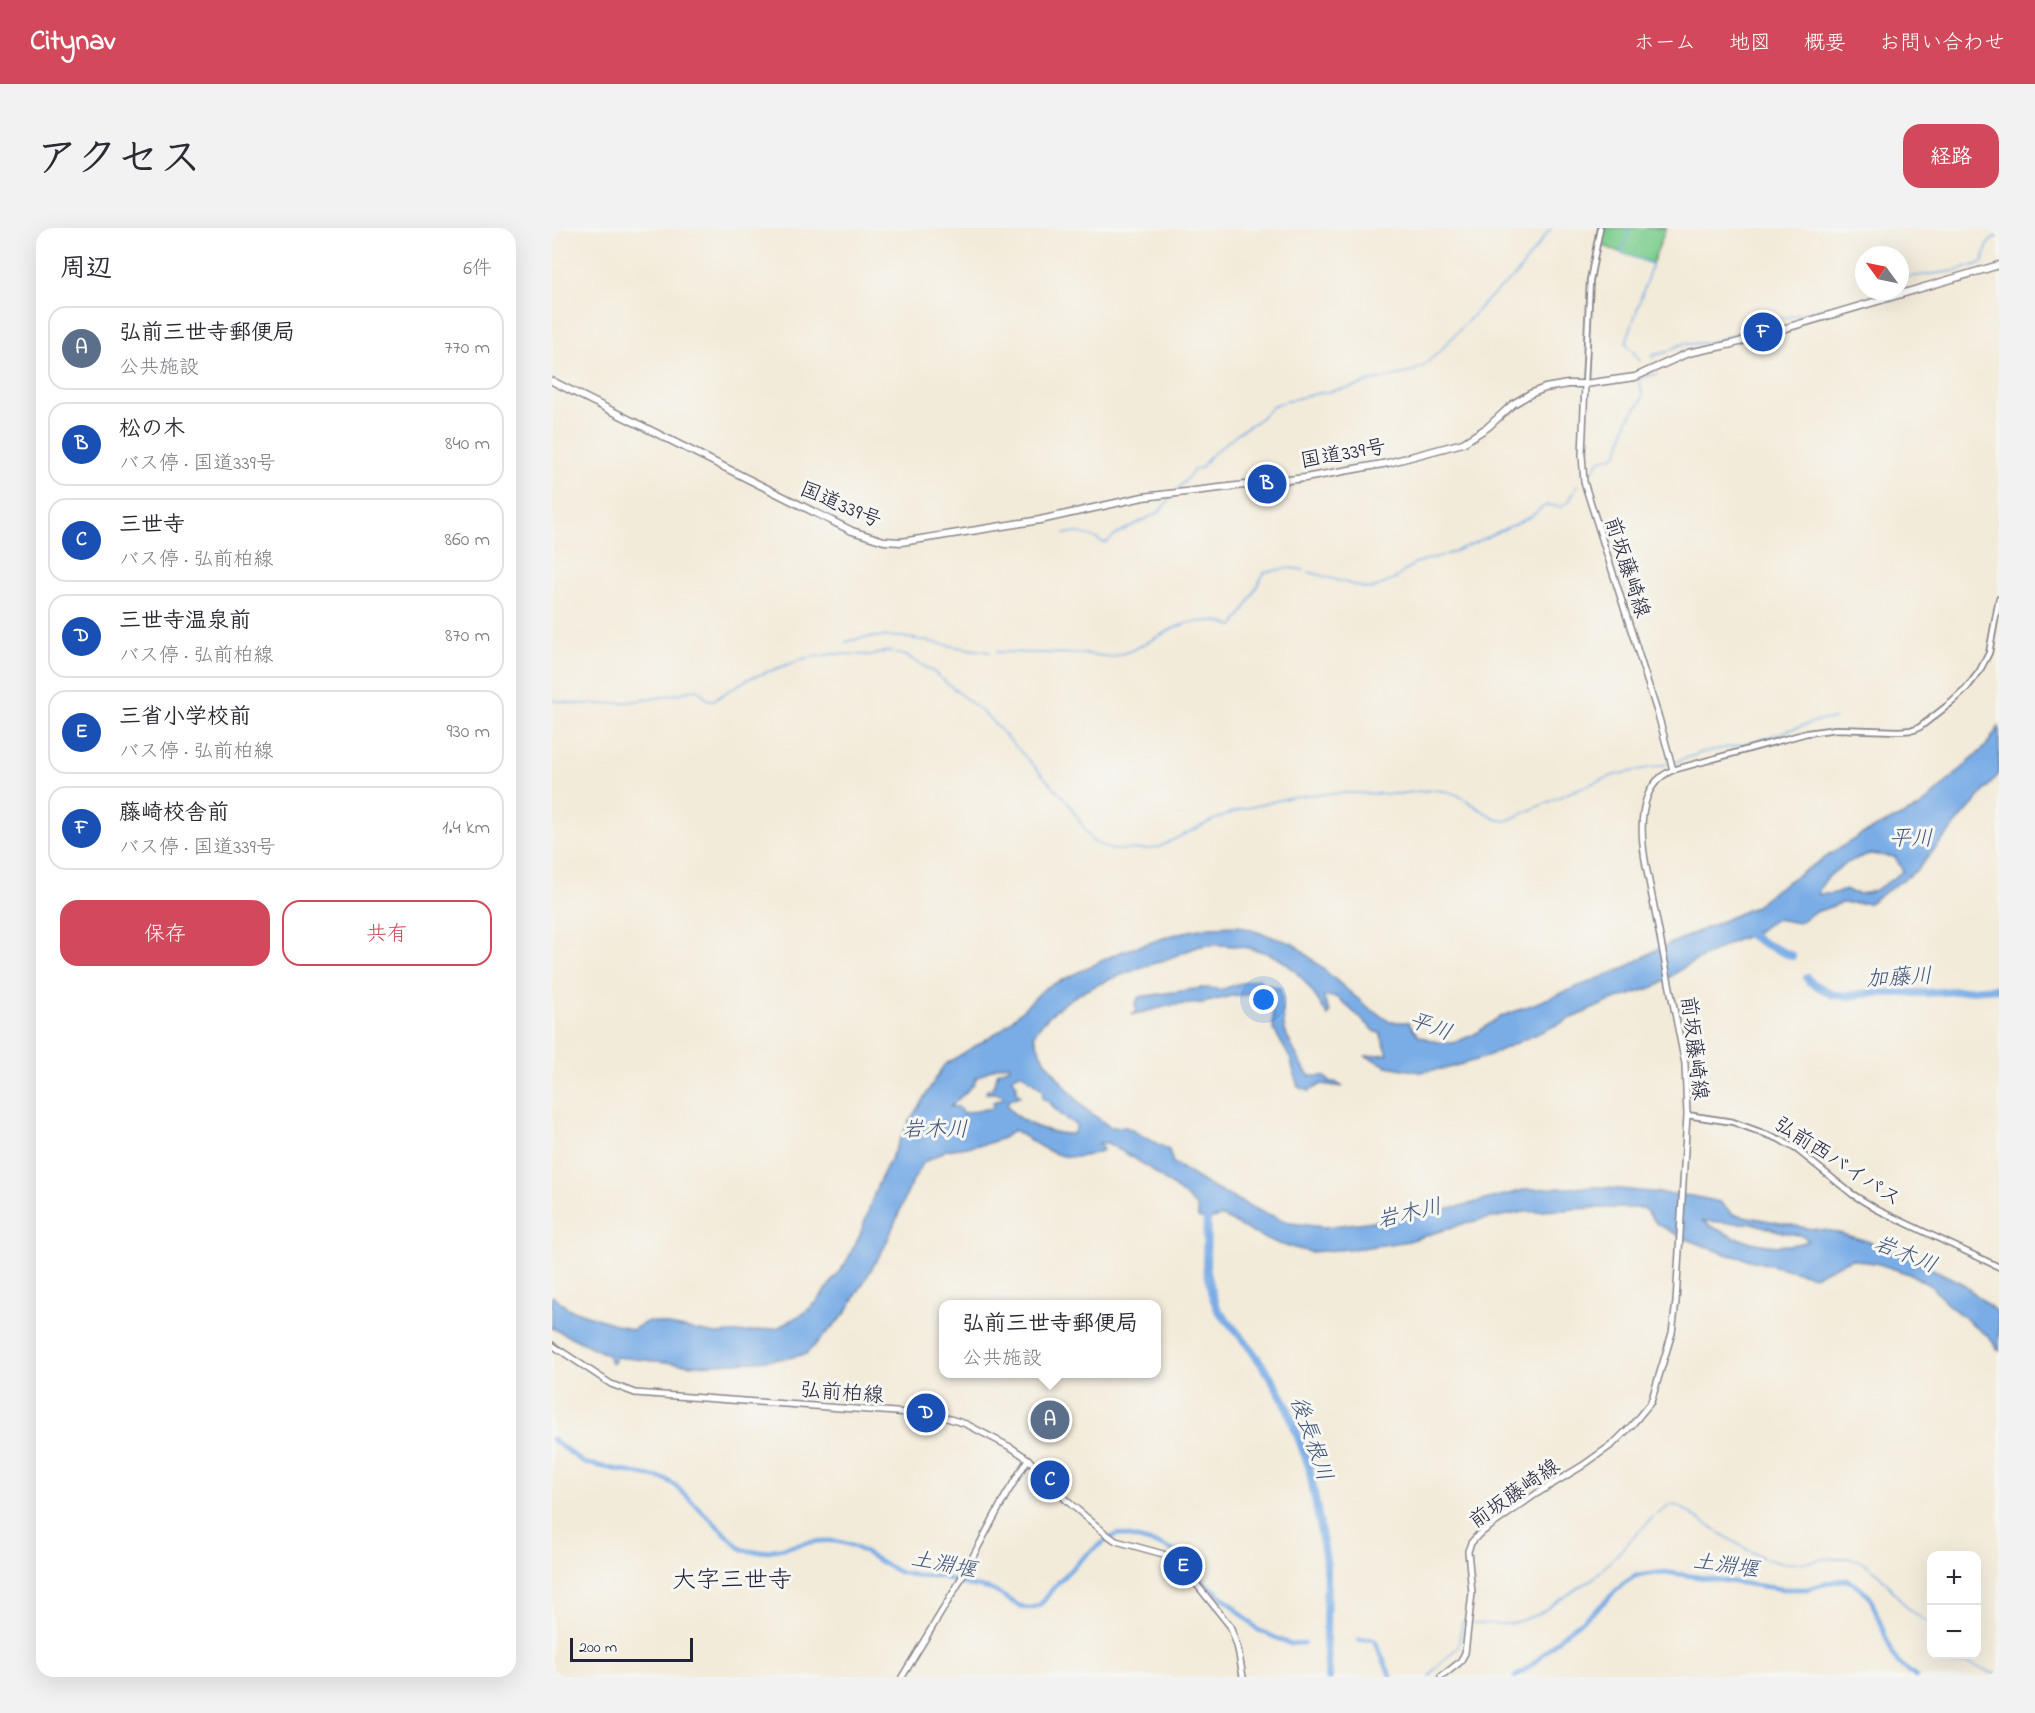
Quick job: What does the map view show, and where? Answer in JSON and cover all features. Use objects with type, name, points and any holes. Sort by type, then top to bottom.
[{"type":"highway","name":"国道339号","points":[[552,381],[852,531],[874,539],[893,542],[1040,520],[1143,497],[1305,478],[1388,463],[1463,443],[1488,427],[1513,404],[1537,391],[1556,386],[1635,377],[1688,353],[1732,344],[1999,265]]},
{"type":"main road","name":"前坂藤崎線","points":[[1441,1677],[1460,1662],[1465,1653],[1472,1593],[1468,1555],[1471,1543],[1478,1535],[1536,1494],[1582,1466],[1613,1443],[1647,1408],[1667,1350],[1676,1302],[1687,1115],[1685,1064],[1644,856],[1642,834],[1646,799],[1652,785],[1663,774],[1673,770],[1659,718],[1584,482],[1582,455],[1585,384]]},
{"type":"main road","name":"弘前柏線","points":[[552,1346],[611,1384],[635,1393],[938,1415],[992,1436],[1028,1459],[1067,1501],[1116,1541],[1163,1554],[1177,1565],[1223,1615],[1233,1632],[1243,1677]]},
{"type":"main road","points":[[902,1677],[957,1588],[1006,1495],[1028,1459]]},
{"type":"street","points":[[1585,384],[1590,280],[1600,228]]},
{"type":"street","points":[[1673,770],[1807,734],[1836,729],[1898,731],[1920,727],[1966,689],[1979,672],[1989,653],[1999,599]]},
{"type":"street","name":"弘前西バイパス","points":[[1687,1115],[1733,1122],[1779,1139],[1796,1149],[1852,1194],[1878,1210],[1999,1266]]},
{"type":"green space","points":[[1604,228],[1666,228],[1652,264],[1601,245]]},
{"type":"water","name":"岩木川","points":[[1999,727],[1999,774],[1916,871],[1869,903],[1842,903],[1813,913],[1799,923],[1776,919],[1753,934],[1734,941],[1686,966],[1657,986],[1608,1002],[1483,1058],[1448,1068],[1420,1072],[1387,1066],[1366,1056],[1388,1054],[1380,1033],[1376,1032],[1337,997],[1324,996],[1330,1012],[1328,1016],[1305,982],[1283,961],[1258,950],[1238,946],[1197,947],[1093,987],[1075,996],[1059,1008],[1045,1020],[1034,1035],[1042,1056],[1084,1108],[1110,1127],[1126,1127],[1169,1150],[1173,1163],[1213,1188],[1290,1223],[1324,1227],[1391,1219],[1461,1206],[1528,1189],[1598,1187],[1692,1196],[1720,1202],[1733,1214],[1831,1231],[1864,1240],[1914,1260],[1963,1284],[1999,1314],[1999,1351],[1989,1337],[1947,1304],[1931,1286],[1912,1275],[1879,1264],[1851,1259],[1814,1276],[1726,1254],[1684,1238],[1657,1224],[1644,1208],[1524,1212],[1465,1223],[1409,1241],[1310,1252],[1279,1244],[1222,1216],[1210,1220],[1198,1218],[1197,1207],[1185,1196],[1150,1169],[1107,1143],[1099,1143],[1103,1150],[1089,1155],[1066,1156],[1046,1150],[1014,1130],[1003,1138],[986,1144],[946,1150],[923,1163],[911,1184],[885,1246],[845,1314],[806,1354],[788,1358],[694,1365],[616,1357],[614,1363],[611,1363],[608,1355],[552,1328],[552,1296],[569,1309],[632,1330],[648,1321],[716,1334],[749,1332],[777,1328],[804,1313],[817,1302],[845,1264],[860,1235],[877,1186],[907,1125],[944,1065],[1001,1030],[1045,988],[1118,953],[1179,933],[1210,927],[1239,926],[1294,944],[1365,1005],[1390,1022],[1408,1022],[1419,1036],[1437,1042],[1453,1043],[1473,1035],[1498,1018],[1625,968],[1654,951],[1756,906],[1776,889],[1862,834],[1920,807],[1985,747]],"holes":[[[1870,854],[1895,857],[1903,871],[1884,885],[1862,894],[1847,890],[1818,894],[1826,880],[1839,868]],[[1009,1064],[1010,1067],[998,1072],[992,1089],[987,1090],[986,1093],[1003,1096],[1003,1099],[993,1102],[993,1108],[963,1113],[958,1107],[950,1107],[973,1085],[977,1077],[998,1066]],[[1021,1073],[1043,1090],[1042,1098],[1059,1114],[1077,1126],[1073,1134],[1046,1130],[1026,1122],[1011,1111],[1007,1104],[1009,1100],[1020,1096],[1013,1079],[1015,1075]],[[1702,1221],[1755,1224],[1804,1236],[1808,1241],[1781,1246],[1767,1245],[1740,1239]]]},
{"type":"water","points":[[1259,979],[1263,984],[1280,988],[1285,1030],[1310,1076],[1324,1076],[1330,1082],[1343,1087],[1321,1084],[1309,1091],[1298,1087],[1290,1058],[1273,1028],[1273,1000],[1263,993],[1231,996],[1203,1003],[1172,1005],[1131,1015],[1137,1011],[1135,1004],[1139,997],[1202,988],[1223,989]]},
{"type":"waterway","points":[[1176,491],[1195,469],[1201,468],[1208,458],[1272,407],[1310,395],[1354,387],[1411,372],[1422,367],[1486,301],[1516,275],[1551,228]]},
{"type":"waterway","points":[[1631,228],[1621,252],[1652,264],[1626,343],[1640,361]]},
{"type":"waterway","points":[[1909,277],[1956,271],[1982,263],[1989,244],[1999,235]]},
{"type":"waterway","points":[[1654,358],[1653,355],[1664,353],[1682,344],[1709,343],[1784,318],[1860,300]]},
{"type":"waterway","points":[[1591,472],[1600,460],[1614,456],[1618,452],[1628,419],[1643,395],[1640,378],[1657,374]]},
{"type":"waterway","points":[[1309,572],[1367,589],[1375,588],[1395,579],[1415,563],[1448,554],[1472,544],[1530,517],[1543,507],[1548,505],[1561,507],[1570,500],[1577,485]]},
{"type":"waterway","points":[[1064,534],[1085,534],[1105,543],[1120,532],[1159,512],[1173,495]]},
{"type":"waterway","points":[[996,652],[1087,654],[1112,657],[1133,650],[1174,628],[1191,622],[1216,621],[1233,626],[1265,572],[1290,568],[1303,570]]},
{"type":"waterway","points":[[845,642],[865,638],[901,637],[990,652]]},
{"type":"waterway","points":[[552,700],[605,704],[663,697],[697,689],[708,700],[714,700],[748,679],[806,658],[833,654],[873,655],[887,651],[907,656],[932,671],[987,716],[1067,801],[1092,841],[1111,850],[1159,847],[1213,820],[1239,810],[1307,795],[1445,791],[1458,795],[1495,819],[1506,821],[1615,775],[1667,764]]},
{"type":"waterway","points":[[1676,762],[1703,752],[1746,744],[1820,720],[1835,719]]},
{"type":"waterway","name":"加藤川","points":[[1742,930],[1765,944],[1792,956]]},
{"type":"waterway","name":"加藤川","points":[[1807,978],[1833,995],[1848,996],[1999,988]]},
{"type":"waterway","name":"後長根川","points":[[1207,1211],[1206,1267],[1212,1295],[1218,1310],[1247,1344],[1285,1402],[1309,1466],[1327,1566],[1326,1638],[1329,1677]]},
{"type":"waterway","name":"土淵堰","points":[[552,1439],[584,1463],[665,1479],[675,1485],[740,1548],[764,1551],[805,1543],[833,1541],[854,1547],[904,1574],[941,1576],[988,1589],[1025,1608],[1040,1605],[1062,1578],[1084,1557],[1118,1534],[1161,1545],[1188,1561],[1205,1583],[1258,1630],[1290,1644],[1304,1643]]},
{"type":"waterway","points":[[1430,1677],[1435,1669],[1458,1647],[1462,1623],[1510,1624],[1537,1615],[1595,1577],[1653,1517],[1671,1505],[1678,1506],[1743,1547],[1770,1560],[1792,1563],[1844,1558],[1864,1563],[1878,1573],[1912,1612],[1927,1621]]},
{"type":"waterway","name":"土淵堰","points":[[1515,1677],[1534,1663],[1564,1634],[1597,1609],[1623,1584],[1635,1576],[1664,1572],[1782,1589],[1806,1589],[1846,1580],[1855,1584],[1870,1597],[1892,1653],[1899,1664],[1916,1677]]},
{"type":"waterway","name":"土淵堰","points":[[1359,1640],[1375,1641],[1391,1677]]},
{"type":"waterway","points":[[1952,1659],[1954,1664],[1967,1663],[1999,1674]]},
{"type":"place","name":"藤崎校舎前","points":[[1763,332]]},
{"type":"place","name":"松の木","points":[[1267,484]]},
{"type":"place","name":"三世寺温泉前","points":[[926,1413]]},
{"type":"place","name":"弘前三世寺郵便局","points":[[1050,1420]]},
{"type":"place","name":"三世寺","points":[[1050,1480]]},
{"type":"place","name":"三省小学校前","points":[[1183,1566]]},
{"type":"district","name":"大字三世寺","points":[[732,1579]]},
{"type":"water label","name":"平川","points":[[1911,837]]},
{"type":"water label","name":"平川","points":[[1431,1025]]}]
